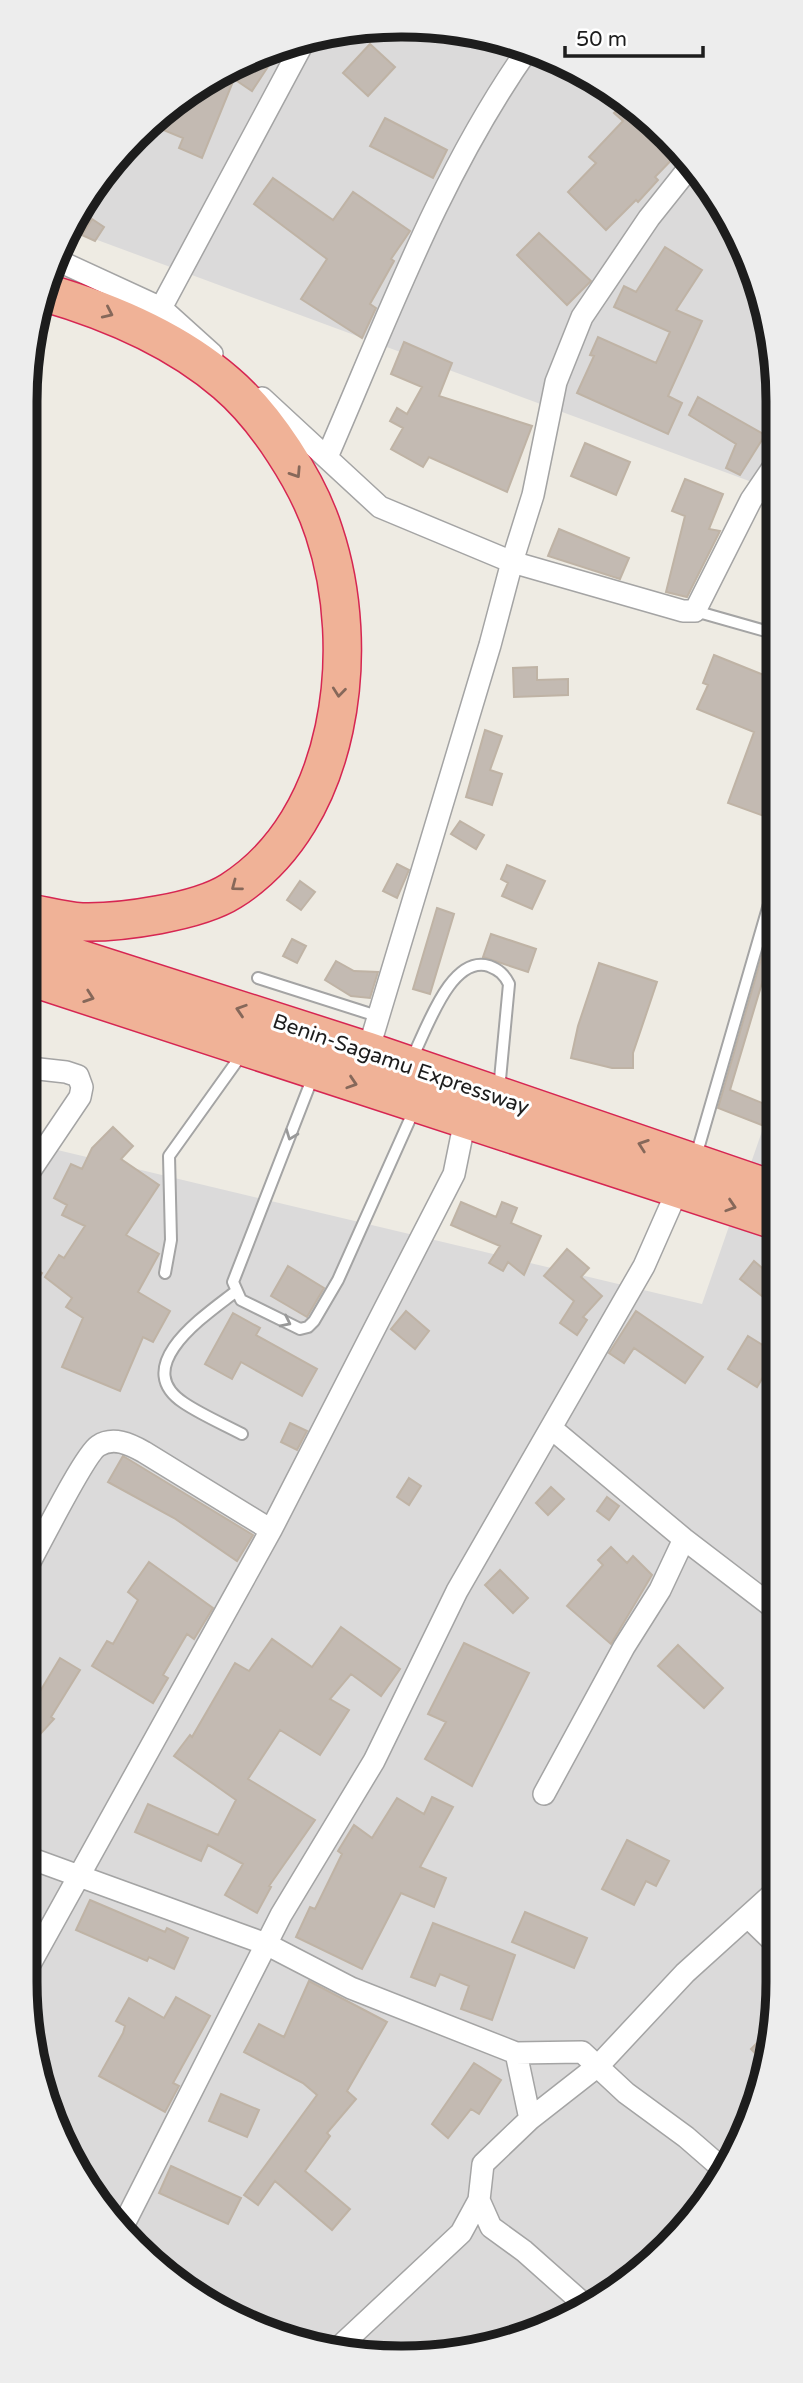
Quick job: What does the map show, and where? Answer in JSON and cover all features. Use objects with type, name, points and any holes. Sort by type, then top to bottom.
[{"type":"highway","points":[[37,914],[82,922],[154,915],[200,905],[231,891],[286,839],[312,799],[325,765],[336,713],[343,649],[337,593],[324,532],[301,479],[261,422],[228,384],[189,354],[100,309],[53,295]]},
{"type":"highway","name":"Benin-Sagamu Expressway","points":[[37,946],[409,1065],[499,1097],[686,1176],[766,1189]]},
{"type":"highway","points":[[37,979],[465,1120],[686,1176],[766,1216]]},
{"type":"street","points":[[161,308],[298,52]]},
{"type":"street","points":[[327,457],[418,243],[451,174],[485,112],[522,57]]},
{"type":"street","points":[[368,1051],[533,495],[556,382],[582,317],[649,218],[685,172]]},
{"type":"street","points":[[64,263],[161,308],[380,507],[512,562],[683,611],[695,611],[751,500],[766,478]]},
{"type":"street","points":[[37,1069],[78,1076],[82,1087],[79,1097],[37,1160]]},
{"type":"street","points":[[37,1952],[271,1530],[454,1174],[465,1120]]},
{"type":"street","points":[[126,2221],[266,1944],[374,1761],[457,1591],[645,1266],[686,1176]]},
{"type":"street","points":[[551,1428],[684,1539],[766,1602]]},
{"type":"street","points":[[37,1550],[96,1446],[118,1441],[137,1448],[271,1530]]},
{"type":"street","points":[[544,1794],[624,1647],[660,1590],[684,1539]]},
{"type":"street","points":[[37,1861],[266,1944],[351,1989],[516,2053],[582,2052],[626,2093],[686,2137],[717,2164]]},
{"type":"street","points":[[345,2342],[461,2233],[479,2200],[483,2164],[530,2119],[599,2065],[685,1973],[766,1900]]},
{"type":"street","points":[[748,1917],[766,1934]]},
{"type":"street","points":[[516,2053],[530,2119]]},
{"type":"street","points":[[479,2200],[491,2227],[524,2251],[579,2300]]},
{"type":"lane","points":[[695,611],[766,631]]},
{"type":"lane","points":[[686,1176],[766,913]]},
{"type":"lane","points":[[409,1065],[453,978],[467,966],[479,963],[497,969],[509,984],[499,1097]]},
{"type":"lane","points":[[258,978],[377,1016]]},
{"type":"lane","points":[[165,1273],[171,1240],[169,1156],[246,1049]]},
{"type":"lane","points":[[316,1072],[233,1282],[235,1292],[241,1300],[300,1329],[308,1327],[314,1321],[338,1280],[417,1104]]},
{"type":"lane","points":[[235,1292],[186,1329],[168,1358],[164,1375],[169,1388],[182,1402],[243,1434]]},
{"type":"shaded area","points":[[402,37],[449,40],[519,56],[563,74],[624,112],[676,161],[717,219],[747,284],[759,330],[765,378],[766,487],[78,233],[112,179],[161,127],[219,86],[284,56],[354,40]]},
{"type":"shaded area","points":[[766,1120],[766,1982],[763,2029],[754,2076],[729,2143],[691,2204],[642,2256],[584,2297],[519,2327],[449,2343],[378,2345],[307,2334],[240,2309],[179,2271],[127,2222],[112,2204],[74,2143],[56,2099],[44,2053],[37,1982],[37,1145],[702,1304]]},
{"type":"building","points":[[370,44],[395,67],[368,96],[343,73]]},
{"type":"building","points":[[272,61],[252,91],[234,79],[202,158],[179,148],[183,138],[161,129],[199,98],[240,74]]},
{"type":"building","points":[[619,108],[624,112],[673,158],[655,177],[658,180],[638,202],[636,200],[606,230],[568,192],[596,163],[589,157],[623,121],[614,113]]},
{"type":"building","points":[[385,118],[447,150],[433,178],[370,146]]},
{"type":"building","points":[[273,178],[333,220],[353,192],[410,231],[391,259],[394,261],[370,304],[376,308],[362,338],[301,299],[327,259],[254,204]]},
{"type":"building","points":[[92,219],[104,227],[95,241],[82,235]]},
{"type":"building","points":[[539,233],[591,281],[567,305],[517,255]]},
{"type":"building","points":[[665,247],[702,270],[676,310],[702,321],[668,396],[682,403],[668,434],[577,393],[594,356],[590,355],[598,337],[656,363],[670,332],[614,307],[624,286],[636,292]]},
{"type":"building","points":[[404,342],[452,363],[439,396],[532,426],[507,492],[429,457],[423,467],[391,449],[403,428],[390,421],[397,408],[407,414],[422,387],[391,374]]},
{"type":"building","points":[[698,397],[765,435],[740,475],[726,468],[736,444],[689,415]]},
{"type":"building","points":[[585,443],[630,462],[616,495],[571,476]]},
{"type":"building","points":[[685,479],[723,494],[709,529],[720,531],[687,597],[666,592],[685,516],[672,511]]},
{"type":"building","points":[[559,529],[629,558],[620,579],[548,556]]},
{"type":"building","points":[[714,655],[766,676],[764,816],[728,803],[754,732],[697,709],[708,685],[703,683]]},
{"type":"building","points":[[537,667],[537,680],[568,679],[568,695],[514,697],[513,668]]},
{"type":"building","points":[[485,730],[502,736],[490,770],[502,774],[492,805],[466,797]]},
{"type":"building","points":[[460,821],[484,835],[476,849],[451,834]]},
{"type":"building","points":[[397,864],[409,870],[397,898],[383,891]]},
{"type":"building","points":[[507,865],[545,881],[532,909],[502,896],[508,883],[501,879]]},
{"type":"building","points":[[300,881],[315,892],[301,910],[287,900]]},
{"type":"building","points":[[437,908],[454,914],[430,994],[413,989]]},
{"type":"building","points":[[491,934],[536,949],[528,972],[483,957]]},
{"type":"building","points":[[292,939],[306,946],[297,963],[283,956]]},
{"type":"building","points":[[766,942],[766,969],[730,1090],[766,1105],[766,1127],[718,1108]]},
{"type":"building","points":[[336,961],[354,971],[378,972],[370,998],[351,996],[325,980]]},
{"type":"building","points":[[599,963],[657,982],[633,1053],[633,1068],[612,1068],[571,1058],[578,1026]]},
{"type":"building","points":[[113,1127],[133,1146],[121,1159],[159,1185],[126,1235],[159,1254],[138,1292],[170,1311],[153,1342],[143,1337],[120,1391],[62,1367],[83,1318],[66,1307],[72,1298],[45,1277],[59,1255],[64,1258],[85,1226],[62,1215],[67,1205],[54,1198],[71,1164],[82,1169],[92,1148]]},
{"type":"building","points":[[461,1202],[496,1217],[502,1202],[517,1208],[511,1223],[541,1236],[524,1275],[508,1262],[503,1271],[489,1263],[500,1246],[451,1225]]},
{"type":"building","points":[[567,1249],[589,1268],[581,1277],[602,1296],[583,1317],[587,1320],[577,1335],[560,1323],[574,1301],[544,1276]]},
{"type":"building","points":[[754,1261],[766,1271],[766,1291],[762,1296],[740,1279]]},
{"type":"building","points":[[288,1266],[324,1288],[307,1317],[271,1296]]},
{"type":"building","points":[[406,1311],[429,1331],[415,1349],[391,1329]]},
{"type":"building","points":[[636,1311],[703,1357],[685,1383],[634,1348],[624,1363],[609,1353]]},
{"type":"building","points":[[233,1313],[260,1328],[256,1335],[317,1369],[302,1396],[241,1362],[232,1379],[205,1364]]},
{"type":"building","points":[[748,1336],[766,1347],[766,1372],[757,1387],[728,1369]]},
{"type":"building","points":[[290,1423],[307,1431],[297,1450],[281,1442]]},
{"type":"building","points":[[123,1456],[253,1535],[237,1561],[174,1518],[108,1482]]},
{"type":"building","points":[[409,1478],[421,1486],[409,1505],[397,1497]]},
{"type":"building","points":[[551,1487],[564,1499],[548,1515],[536,1503]]},
{"type":"building","points":[[607,1497],[619,1506],[609,1520],[597,1511]]},
{"type":"building","points":[[611,1547],[627,1563],[633,1556],[652,1575],[611,1644],[567,1606],[603,1565],[598,1560]]},
{"type":"building","points":[[149,1562],[213,1608],[194,1639],[187,1634],[163,1675],[168,1678],[153,1703],[92,1666],[107,1641],[113,1644],[138,1600],[128,1592]]},
{"type":"building","points":[[500,1570],[528,1598],[513,1613],[485,1585]]},
{"type":"building","points":[[341,1627],[400,1669],[381,1696],[351,1674],[330,1699],[349,1710],[320,1755],[280,1730],[248,1779],[315,1820],[269,1886],[271,1887],[257,1913],[225,1895],[243,1864],[208,1845],[201,1861],[135,1832],[148,1804],[218,1835],[236,1800],[174,1756],[190,1735],[192,1737],[235,1663],[249,1671],[272,1639],[312,1667]]},
{"type":"building","points":[[464,1643],[529,1673],[472,1786],[425,1759],[446,1722],[428,1714]]},
{"type":"building","points":[[678,1645],[723,1688],[704,1708],[658,1666]]},
{"type":"building","points":[[60,1658],[80,1670],[51,1717],[54,1719],[37,1738],[37,1704],[40,1701],[37,1696]]},
{"type":"building","points":[[432,1797],[453,1807],[420,1867],[446,1878],[434,1907],[401,1893],[362,1969],[296,1937],[310,1907],[315,1909],[342,1854],[338,1851],[354,1825],[372,1838],[397,1798],[424,1814]]},
{"type":"building","points":[[627,1840],[669,1861],[656,1886],[646,1881],[634,1905],[602,1889]]},
{"type":"building","points":[[90,1900],[165,1932],[167,1928],[188,1938],[174,1969],[149,1957],[147,1961],[76,1930]]},
{"type":"building","points":[[525,1912],[587,1938],[574,1968],[512,1942]]},
{"type":"building","points":[[433,1923],[515,1955],[492,2020],[461,2009],[469,1986],[440,1974],[435,1986],[411,1977]]},
{"type":"building","points":[[309,1981],[387,2022],[347,2091],[356,2099],[327,2133],[330,2136],[305,2171],[350,2209],[332,2230],[275,2181],[258,2205],[244,2195],[317,2095],[303,2083],[244,2052],[259,2024],[284,2037]]},
{"type":"building","points":[[176,1997],[210,2016],[173,2083],[179,2086],[165,2112],[99,2076],[123,2033],[125,2026],[116,2021],[129,1998],[164,2018]]},
{"type":"building","points":[[761,2039],[758,2057],[751,2049]]},
{"type":"building","points":[[474,2063],[501,2080],[479,2114],[471,2109],[448,2138],[432,2124]]},
{"type":"building","points":[[221,2094],[259,2110],[247,2137],[209,2121]]},
{"type":"building","points":[[171,2166],[241,2198],[228,2224],[159,2193]]}]
